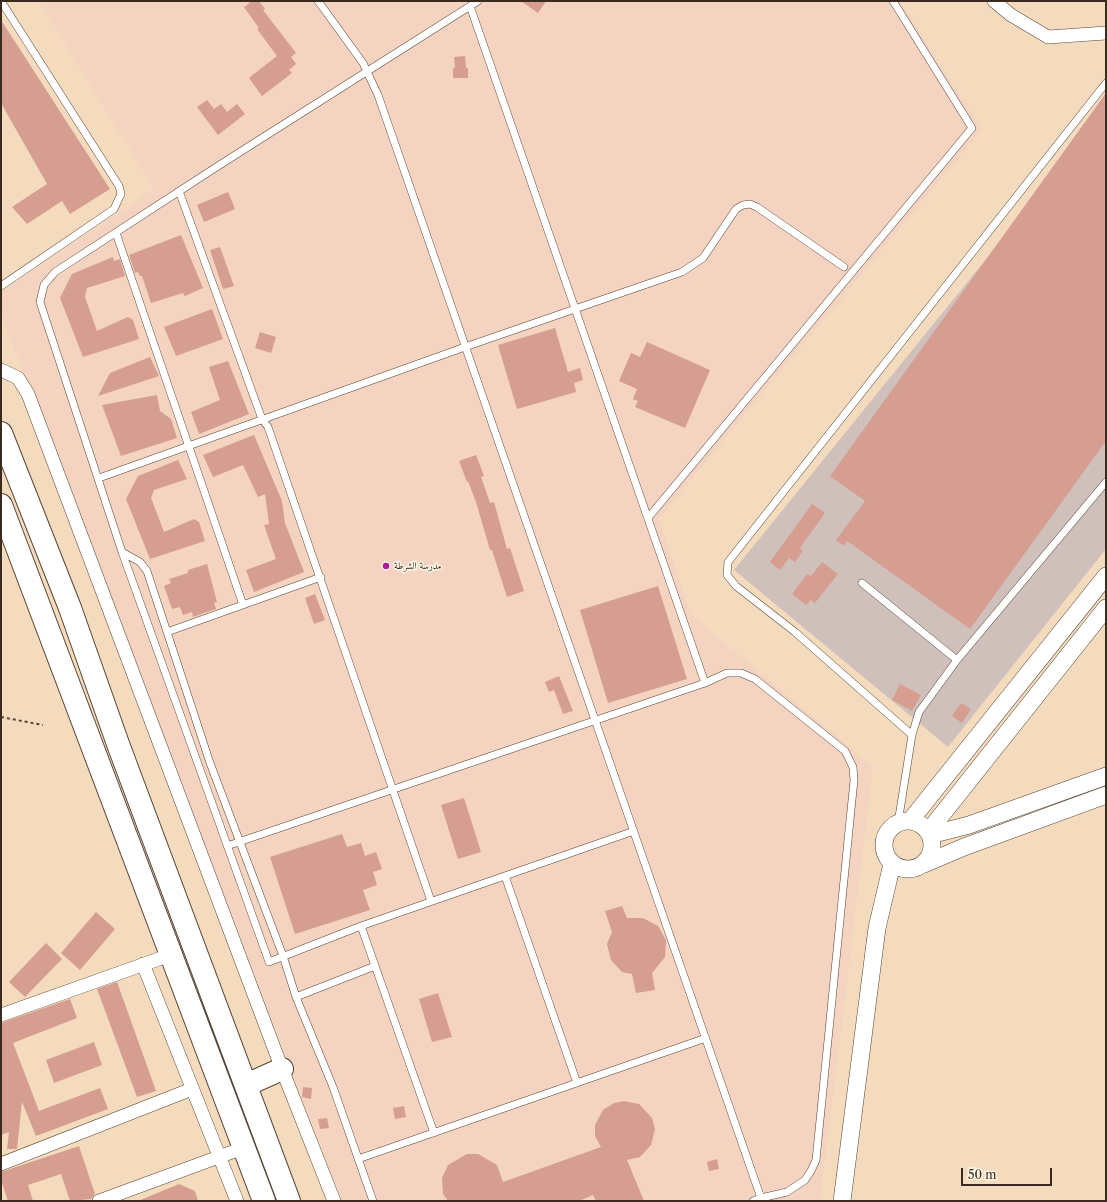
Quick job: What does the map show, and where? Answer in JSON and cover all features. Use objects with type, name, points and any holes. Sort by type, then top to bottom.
[{"type":"highway","points":[[1,433],[70,608],[118,744],[289,1201]]},
{"type":"highway","points":[[1,505],[264,1201]]},
{"type":"highway","points":[[246,1085],[282,1069]]},
{"type":"street","points":[[994,1],[1011,15],[1048,37],[1106,33]]},
{"type":"street","points":[[1,370],[18,378],[28,394],[282,1069],[334,1201]]},
{"type":"street","points":[[1106,576],[904,822],[887,832],[884,845],[885,852],[892,864],[909,870],[964,847],[1106,795]]},
{"type":"street","points":[[929,834],[1106,608]]},
{"type":"street","points":[[929,834],[969,825],[1106,776]]},
{"type":"street","points":[[904,822],[918,823],[929,834],[932,845],[931,852],[924,864]]},
{"type":"street","points":[[842,1201],[877,928],[892,864]]},
{"type":"street","points":[[1,1015],[170,955]]},
{"type":"street","points":[[143,964],[237,1201]]},
{"type":"street","points":[[1,1164],[192,1089]]},
{"type":"street","points":[[99,1201],[243,1148]]},
{"type":"lane","points":[[1,1],[119,186],[121,194],[114,209],[1,286]]},
{"type":"lane","points":[[318,1],[362,63],[378,95],[761,1198]]},
{"type":"lane","points":[[478,1],[55,272],[44,285],[40,302],[99,478],[122,552],[269,962],[361,926],[634,831]]},
{"type":"lane","points":[[648,518],[972,128],[893,1]]},
{"type":"lane","points":[[470,6],[705,683]]},
{"type":"lane","points":[[912,735],[795,632],[736,586],[727,575],[728,562],[1106,83]]},
{"type":"lane","points":[[179,192],[262,420],[268,427],[321,577],[392,790],[431,901]]},
{"type":"lane","points":[[99,478],[465,347],[682,272],[703,258],[736,209],[750,204],[758,207],[844,267]]},
{"type":"lane","points":[[116,233],[243,605]]},
{"type":"lane","points":[[904,822],[912,735],[919,712],[957,660],[1106,482]]},
{"type":"lane","points":[[122,552],[140,562],[147,571],[210,763],[283,956],[296,997],[333,1087],[372,1201]]},
{"type":"lane","points":[[167,632],[321,577]]},
{"type":"lane","points":[[862,583],[957,660]]},
{"type":"lane","points":[[228,846],[705,683],[727,673],[741,673],[755,679],[845,751],[852,767],[854,780],[816,1160],[805,1180],[787,1192],[753,1201]]},
{"type":"lane","points":[[505,876],[577,1083]]},
{"type":"lane","points":[[361,926],[434,1133]]},
{"type":"lane","points":[[296,997],[375,966]]},
{"type":"lane","points":[[358,1159],[706,1038]]},
{"type":"path","points":[[1,717],[43,725]]},
{"type":"shaded area","name":"مدرسة الشرطة","points":[[39,1],[900,1],[982,130],[659,518],[690,614],[873,767],[820,1201],[342,1201],[1,314],[1,292],[154,189]]},
{"type":"shaded area","points":[[1106,111],[1106,549],[948,747],[734,570]]},
{"type":"building","points":[[252,1],[259,1],[265,9],[263,10],[296,53],[291,57],[296,64],[289,70],[292,73],[262,96],[249,78],[277,56],[257,29],[259,28],[244,7]]},
{"type":"building","points":[[521,1],[546,1],[538,13]]},
{"type":"building","points":[[1,20],[110,189],[70,214],[62,201],[27,224],[12,207],[47,184],[1,103]]},
{"type":"building","points":[[465,56],[466,68],[468,68],[468,78],[453,78],[453,68],[455,68],[454,57]]},
{"type":"building","points":[[1106,93],[1106,441],[970,629],[847,541],[844,546],[836,540],[865,501],[830,476]]},
{"type":"building","points":[[207,100],[214,109],[221,104],[227,112],[237,104],[245,114],[218,135],[197,107]]},
{"type":"building","points":[[228,192],[235,209],[204,222],[197,205]]},
{"type":"building","points":[[181,235],[203,288],[185,296],[183,293],[151,303],[142,276],[140,276],[138,272],[135,273],[129,255]]},
{"type":"building","points":[[220,247],[234,286],[223,289],[210,250]]},
{"type":"building","points":[[113,257],[114,261],[120,259],[125,276],[87,288],[85,297],[97,331],[128,317],[133,320],[139,339],[83,357],[60,298],[72,274]]},
{"type":"building","points":[[212,309],[223,339],[176,356],[164,327]]},
{"type":"building","points":[[555,328],[568,372],[580,368],[583,380],[574,383],[576,392],[517,409],[498,345]]},
{"type":"building","points":[[260,332],[276,337],[271,353],[255,348]]},
{"type":"building","points":[[647,342],[710,370],[685,428],[635,407],[638,401],[633,399],[637,389],[619,381],[631,353],[640,357]]},
{"type":"building","points":[[150,357],[159,376],[98,396],[110,373]]},
{"type":"building","points":[[228,361],[249,414],[199,434],[191,412],[220,400],[209,367]]},
{"type":"building","points":[[157,395],[160,411],[171,419],[177,438],[121,456],[102,405]]},
{"type":"building","points":[[254,435],[282,501],[285,523],[304,572],[254,592],[246,570],[276,559],[264,525],[269,524],[265,494],[258,497],[243,465],[213,477],[203,455]]},
{"type":"building","points":[[476,455],[484,476],[481,477],[490,503],[494,502],[507,549],[510,548],[524,591],[507,597],[492,550],[490,550],[476,502],[459,461]]},
{"type":"building","points":[[178,460],[187,479],[154,490],[151,498],[164,532],[194,519],[199,522],[205,541],[150,559],[126,499],[138,476]]},
{"type":"building","points":[[812,504],[825,513],[800,548],[803,551],[795,562],[789,558],[780,570],[770,562]]},
{"type":"building","points":[[822,562],[838,574],[815,603],[811,600],[806,605],[792,594],[807,574],[811,576]]},
{"type":"building","points":[[207,564],[217,602],[214,603],[216,609],[193,617],[192,612],[183,615],[180,607],[172,609],[164,586],[171,583],[169,579],[188,573],[188,570]]},
{"type":"building","points":[[658,586],[687,679],[608,703],[580,610]]},
{"type":"building","points":[[315,594],[325,620],[314,624],[305,598]]},
{"type":"building","points":[[559,676],[573,711],[563,714],[554,690],[549,692],[545,682]]},
{"type":"building","points":[[900,684],[921,695],[912,711],[892,700]]},
{"type":"building","points":[[961,703],[971,709],[962,723],[952,716]]},
{"type":"building","points":[[464,798],[481,852],[458,859],[441,805]]},
{"type":"building","points":[[342,834],[347,847],[361,843],[365,856],[376,852],[382,869],[373,872],[377,885],[363,890],[370,910],[295,934],[270,857]]},
{"type":"building","points":[[622,906],[627,918],[643,918],[658,926],[666,940],[665,957],[652,973],[655,990],[636,993],[632,974],[622,972],[611,960],[607,944],[612,932],[605,911]]},
{"type":"building","points":[[96,912],[115,929],[80,970],[61,953]]},
{"type":"building","points":[[46,943],[62,959],[25,997],[9,982]]},
{"type":"building","points":[[117,982],[156,1091],[137,1097],[97,989]]},
{"type":"building","points":[[438,993],[452,1037],[432,1042],[419,999]]},
{"type":"building","points":[[70,999],[77,1018],[13,1043],[39,1111],[100,1088],[108,1109],[36,1136],[22,1102],[17,1149],[7,1149],[9,1132],[1,1135],[1,1023]]},
{"type":"building","points":[[94,1042],[102,1065],[54,1083],[46,1060]]},
{"type":"building","points":[[303,1087],[312,1088],[311,1099],[302,1097]]},
{"type":"building","points":[[624,1101],[639,1104],[652,1118],[655,1129],[651,1145],[640,1157],[627,1160],[644,1201],[596,1201],[593,1195],[579,1201],[448,1201],[443,1194],[442,1178],[448,1165],[467,1154],[478,1154],[497,1165],[503,1182],[601,1147],[595,1136],[595,1125],[603,1110],[614,1103]]},
{"type":"building","points":[[404,1106],[406,1117],[395,1119],[393,1108]]},
{"type":"building","points":[[327,1118],[329,1128],[320,1129],[318,1119]]},
{"type":"building","points":[[79,1146],[95,1194],[91,1199],[70,1201],[61,1174],[28,1185],[33,1201],[8,1201],[1,1180],[1,1172]]},
{"type":"building","points":[[717,1159],[719,1169],[709,1171],[707,1162]]},
{"type":"building","points":[[179,1184],[195,1191],[198,1201],[138,1201]]},
{"type":"place","name":"مدرسة الشرطة","points":[[386,566]]}]
